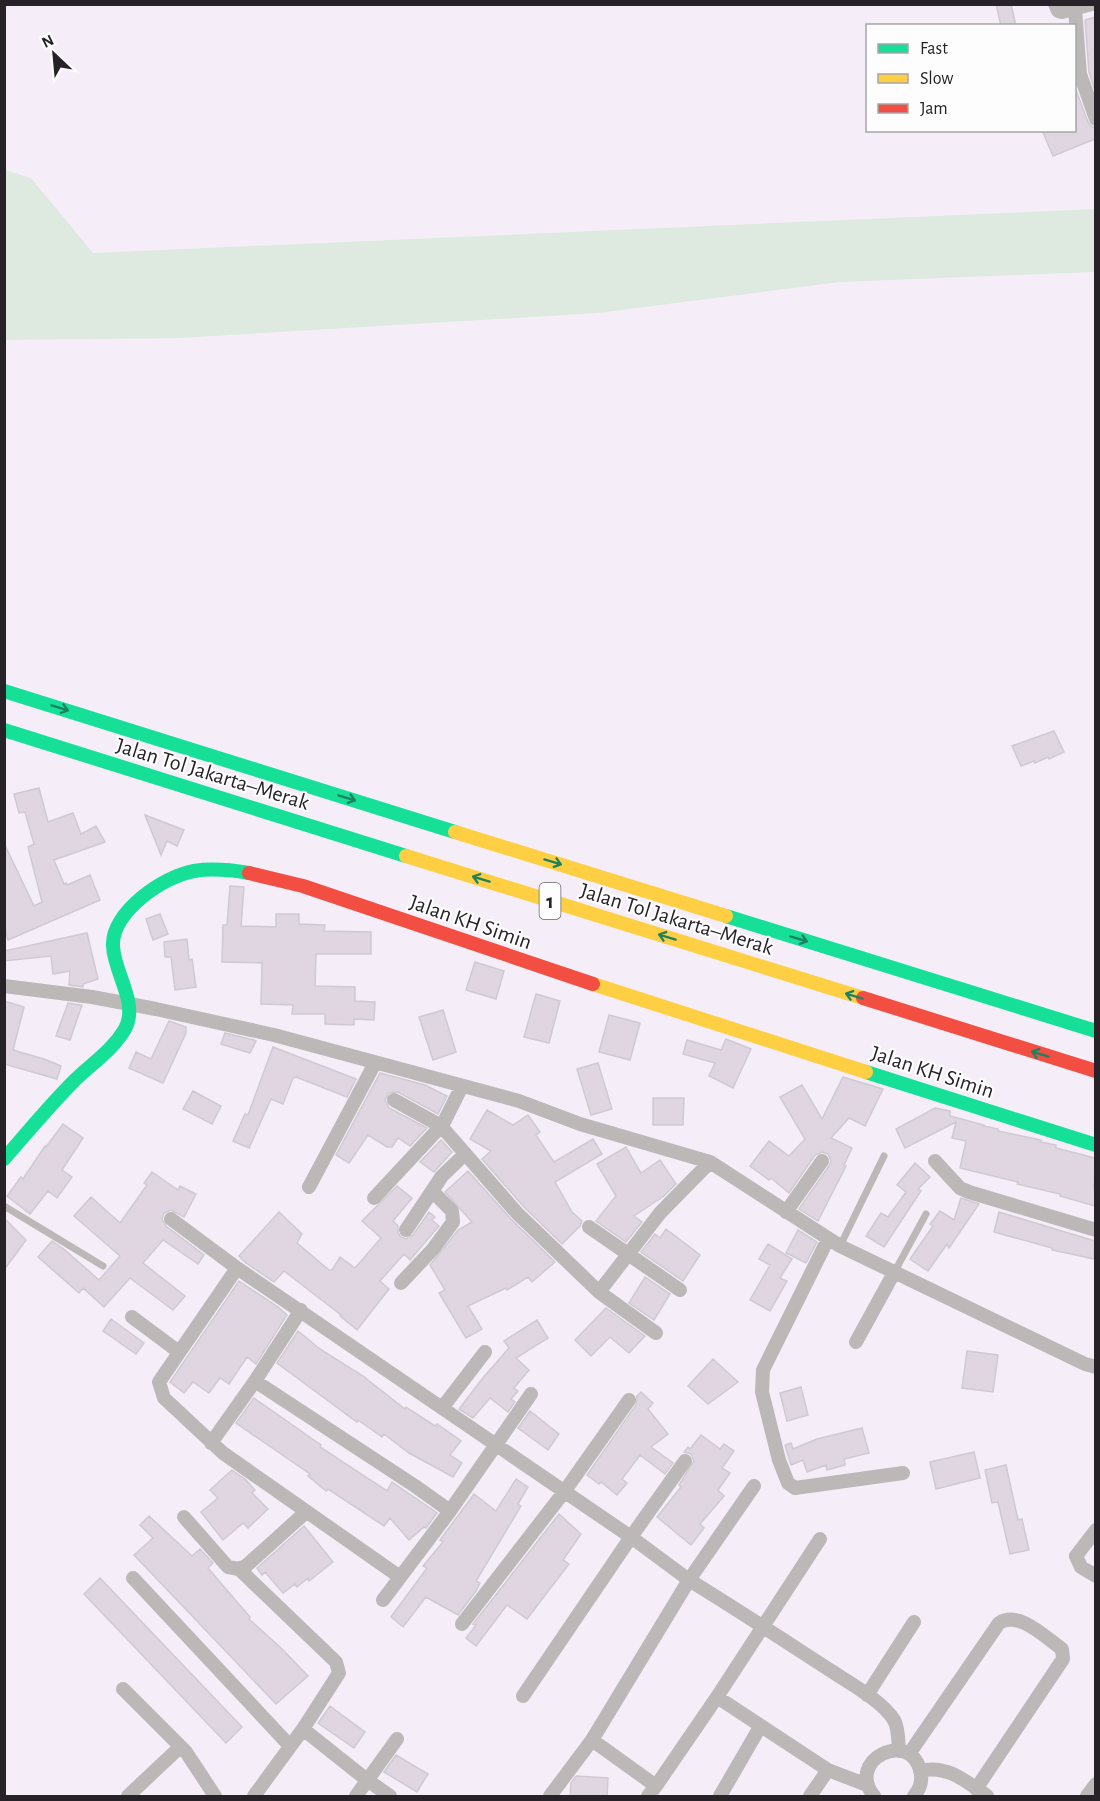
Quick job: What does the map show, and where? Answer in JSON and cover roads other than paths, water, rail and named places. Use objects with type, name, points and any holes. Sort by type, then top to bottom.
[{"type":"main road","name":"Jalan Tol Jakarta–Merak","points":[[4,691],[1095,1031]]},
{"type":"main road","name":"Jalan Tol Jakarta–Merak","points":[[4,730],[1095,1071]]},
{"type":"main road","name":"Jalan KH Simin","points":[[130,1006],[115,961],[113,936],[125,913],[150,892],[181,874],[205,871],[255,874],[303,886],[656,1005],[1095,1145]]},
{"type":"main road","points":[[4,1159],[49,1107],[121,1035],[130,1018],[130,1006]]},
{"type":"street","points":[[1055,4],[1058,11],[1092,4]]},
{"type":"street","points":[[1074,9],[1075,24]]},
{"type":"street","points":[[1076,31],[1080,74],[1095,119]]},
{"type":"street","points":[[4,986],[92,997],[233,1025],[519,1101],[580,1125],[710,1162],[834,1242],[1095,1367]]},
{"type":"street","points":[[309,1187],[375,1063]]},
{"type":"street","points":[[374,1198],[441,1126],[462,1086]]},
{"type":"street","points":[[394,1100],[441,1126],[517,1213],[599,1292],[656,1333]]},
{"type":"street","points":[[406,1230],[442,1176],[465,1154]]},
{"type":"street","points":[[786,1212],[822,1161]]},
{"type":"street","points":[[935,1161],[960,1188],[969,1192],[1095,1230]]},
{"type":"street","points":[[599,1292],[660,1213],[710,1162]]},
{"type":"street","points":[[401,1283],[432,1250],[453,1222],[452,1212],[433,1191]]},
{"type":"street","points":[[171,1219],[237,1268],[631,1537],[689,1580],[762,1625],[867,1695],[894,1720],[904,1753]]},
{"type":"street","points":[[589,1227],[680,1290]]},
{"type":"street","points":[[834,1242],[763,1370],[762,1392],[779,1460],[788,1483],[795,1488],[903,1473]]},
{"type":"street","points":[[237,1268],[159,1382],[164,1398],[211,1443],[400,1578]]},
{"type":"street","points":[[856,1342],[895,1271]]},
{"type":"street","points":[[211,1443],[301,1310]]},
{"type":"street","points":[[132,1317],[179,1352]]},
{"type":"street","points":[[441,1408],[485,1353]]},
{"type":"street","points":[[255,1381],[416,1486],[450,1511]]},
{"type":"street","points":[[383,1600],[450,1511],[531,1394]]},
{"type":"street","points":[[462,1624],[564,1492],[629,1400]]},
{"type":"street","points":[[523,1696],[685,1461]]},
{"type":"street","points":[[550,1797],[592,1740],[689,1580],[754,1486]]},
{"type":"street","points":[[239,1569],[246,1566],[306,1512]]},
{"type":"street","points":[[184,1517],[228,1567],[239,1569],[336,1662],[338,1668],[337,1678],[254,1797]]},
{"type":"street","points":[[1095,1530],[1076,1556],[1081,1567],[1095,1576]]},
{"type":"street","points":[[592,1740],[652,1791],[717,1697],[820,1539]]},
{"type":"street","points":[[133,1578],[290,1746]]},
{"type":"street","points":[[904,1753],[1004,1619],[1021,1621],[1062,1649],[1063,1659],[981,1793],[944,1769],[933,1768],[921,1771]]},
{"type":"street","points":[[867,1695],[915,1622]]},
{"type":"street","points":[[123,1689],[180,1746],[216,1797]]},
{"type":"street","points":[[717,1697],[828,1770],[870,1791]]},
{"type":"street","points":[[720,1797],[760,1727]]},
{"type":"street","points":[[303,1728],[390,1797]]},
{"type":"street","points":[[356,1797],[397,1739]]},
{"type":"street","points":[[128,1797],[180,1746]]},
{"type":"street","points":[[870,1791],[868,1769],[877,1756],[884,1752],[904,1753],[918,1764],[921,1771],[920,1787],[914,1797]]},
{"type":"street","points":[[810,1797],[828,1770]]},
{"type":"lane","points":[[834,1242],[884,1156]]},
{"type":"lane","points":[[4,1206],[103,1266]]},
{"type":"lane","points":[[895,1271],[927,1214]]}]
